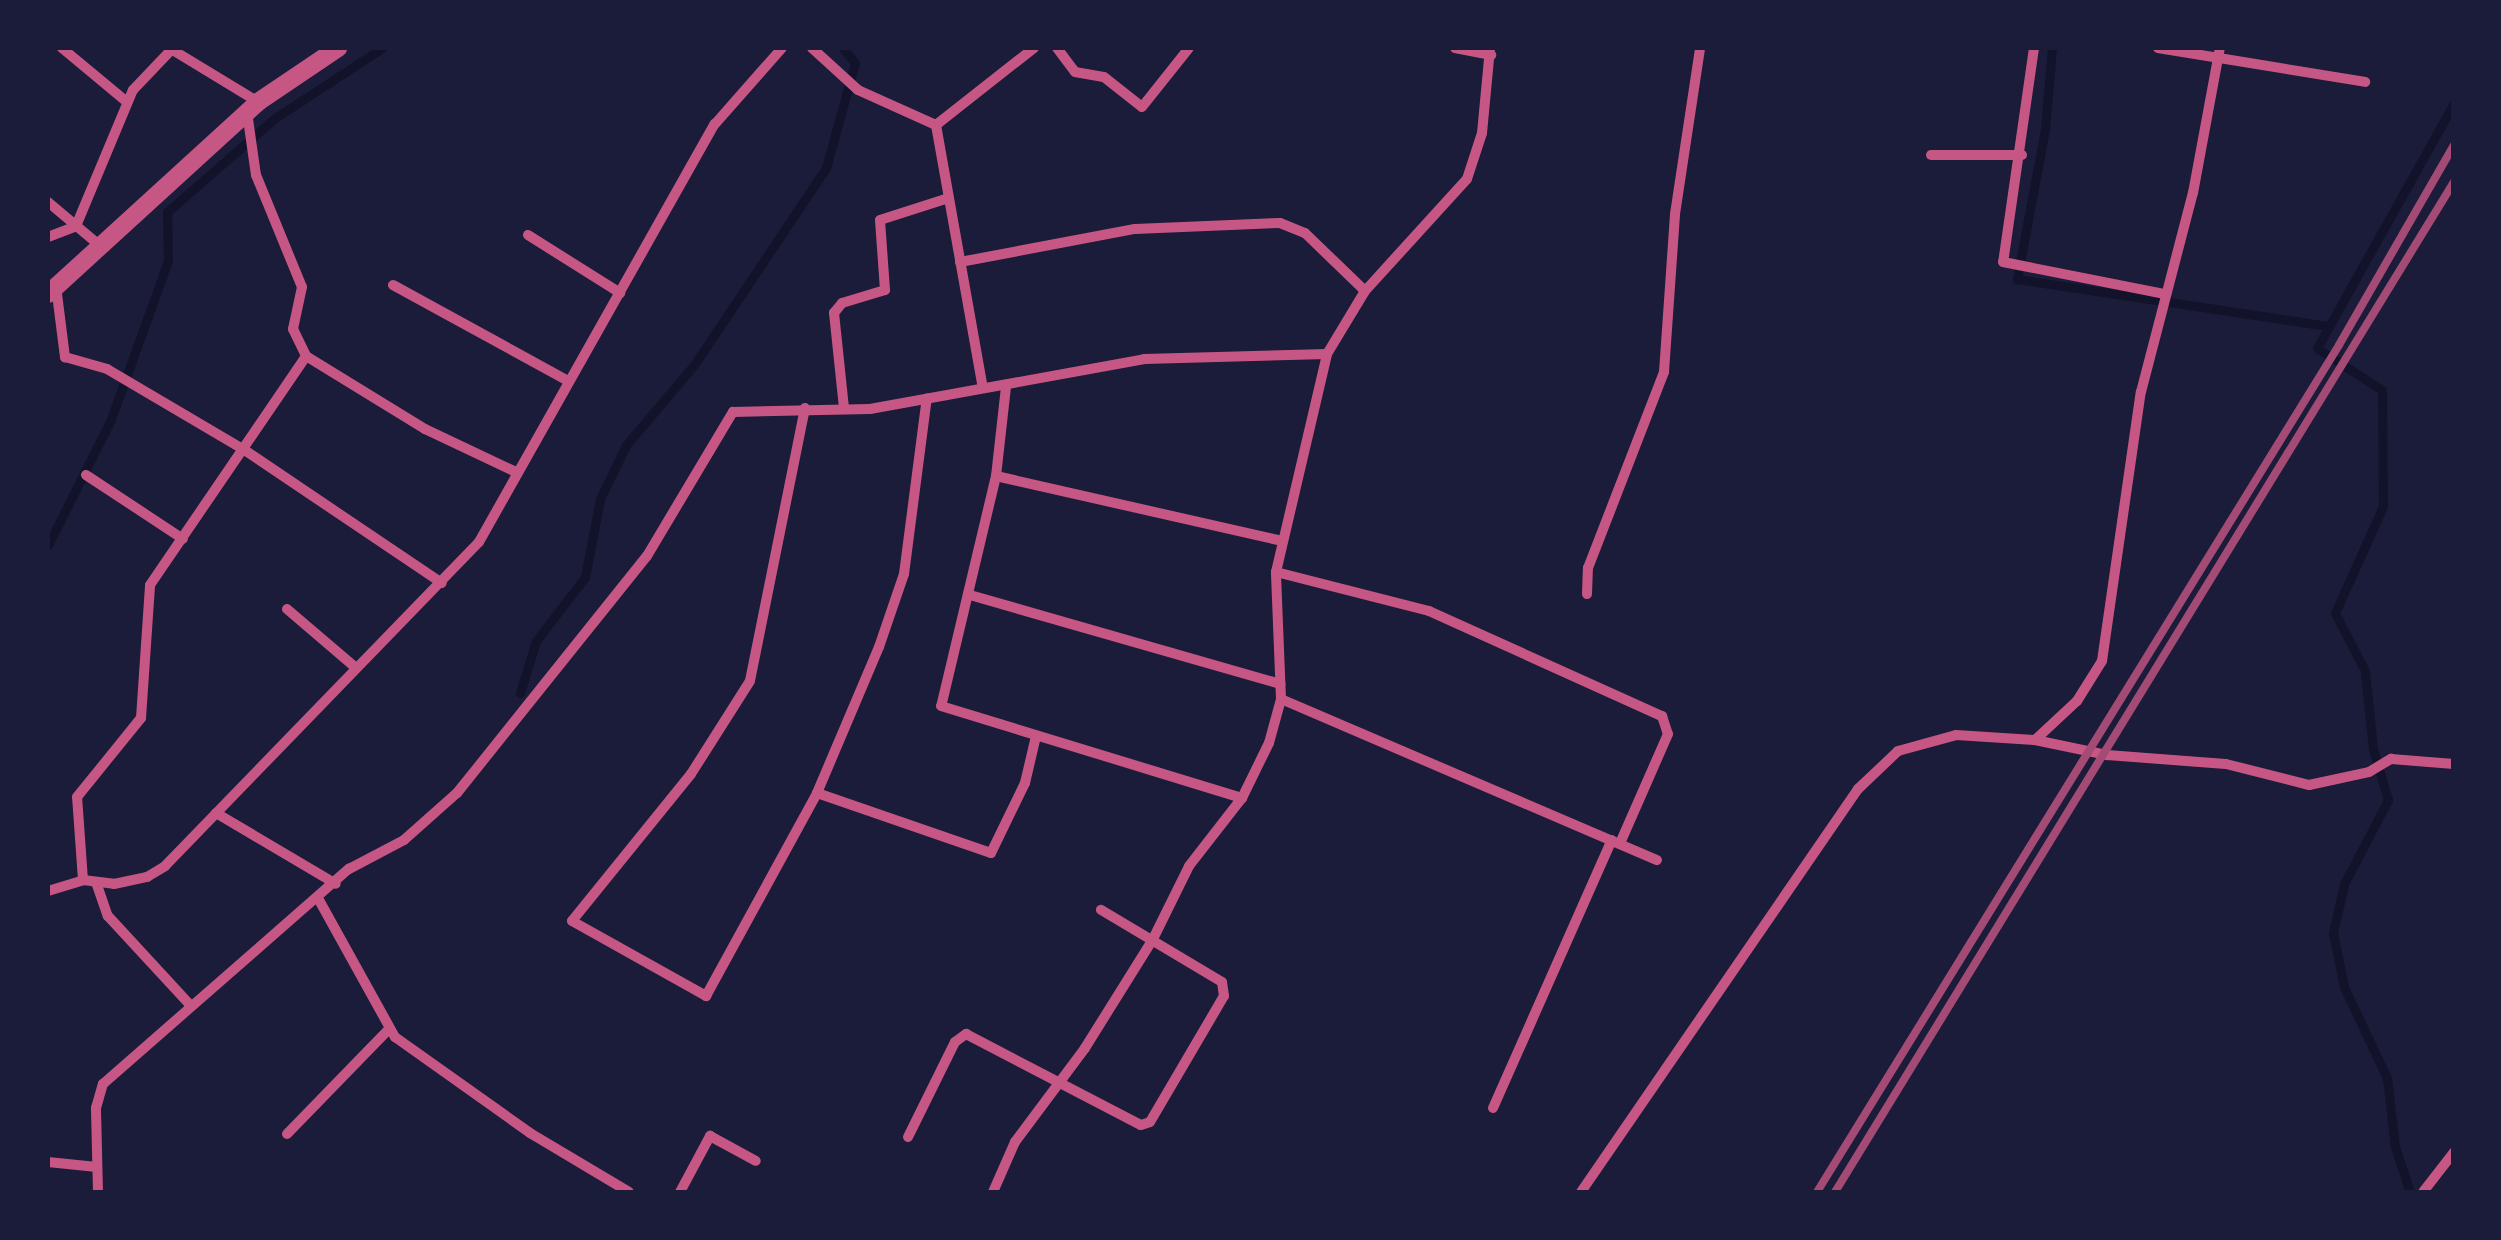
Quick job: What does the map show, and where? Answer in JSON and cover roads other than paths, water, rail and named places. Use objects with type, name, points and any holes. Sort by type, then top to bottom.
[{"type":"street","points":[[62,48],[127,102]]},
{"type":"street","points":[[48,237],[76,226],[127,102],[140,79],[172,48],[253,107]]},
{"type":"street","points":[[338,48],[253,107],[52,290],[65,358],[107,368],[246,451],[442,582]]},
{"type":"street","points":[[48,891],[90,881],[147,877],[166,866],[479,542],[514,472],[732,98],[782,48]]},
{"type":"street","points":[[812,48],[858,90],[936,125]]},
{"type":"street","points":[[936,125],[1034,48]]},
{"type":"street","points":[[1058,48],[1075,72],[1104,77],[1142,107],[1189,48]]},
{"type":"street","points":[[992,1192],[1015,1142],[1153,939],[1189,866],[1242,798],[1269,743],[1281,699],[1276,572],[1280,541],[1327,354],[1365,291],[1468,179],[1482,133],[1490,51],[1455,48]]},
{"type":"street","points":[[1587,594],[1588,568],[1664,372],[1674,214],[1700,48]]},
{"type":"street","points":[[2034,48],[2022,155],[2003,262],[2164,294]]},
{"type":"street","points":[[2158,48],[2220,51],[2365,82]]},
{"type":"street","points":[[2035,740],[2078,702],[2102,661],[2141,392],[2192,193],[2220,51]]},
{"type":"street","points":[[253,107],[256,175],[302,287],[293,328],[306,356],[425,429],[514,472]]},
{"type":"street","points":[[936,125],[983,388]]},
{"type":"street","points":[[1930,156],[2022,155]]},
{"type":"street","points":[[844,408],[836,308],[885,290],[878,230],[886,215],[949,198]]},
{"type":"street","points":[[48,202],[99,245]]},
{"type":"street","points":[[960,262],[1135,229],[1280,223],[1305,233],[1365,291]]},
{"type":"street","points":[[528,234],[620,293]]},
{"type":"street","points":[[393,286],[568,381]]},
{"type":"street","points":[[98,1192],[96,1108],[103,1084],[349,869],[404,840],[457,793],[647,556],[703,471],[722,423],[749,408],[844,408],[927,398],[1144,360],[1327,354]]},
{"type":"street","points":[[191,1006],[108,916],[90,881],[77,797],[141,718],[150,585],[246,451],[306,356]]},
{"type":"street","points":[[1006,387],[996,476],[941,706],[1242,798]]},
{"type":"street","points":[[804,408],[750,682],[690,774],[572,921],[706,996],[817,793],[904,574],[927,398]]},
{"type":"street","points":[[86,475],[183,539]]},
{"type":"street","points":[[996,476],[1280,541]]},
{"type":"street","points":[[1276,572],[1429,611],[1662,716],[1668,734],[1493,1108]]},
{"type":"street","points":[[970,595],[1280,684]]},
{"type":"street","points":[[287,608],[356,668]]},
{"type":"street","points":[[1281,699],[1657,860]]},
{"type":"street","points":[[817,793],[991,852],[1025,783],[1036,736]]},
{"type":"street","points":[[1581,1192],[1878,767],[1933,738],[2035,740],[2108,755],[2226,764],[2310,785],[2369,772],[2391,759],[2454,764]]},
{"type":"street","points":[[216,812],[336,884]]},
{"type":"street","points":[[318,900],[388,1030],[530,1133],[629,1192]]},
{"type":"street","points":[[908,1137],[956,1042],[966,1034],[1059,1078],[1142,1124],[1150,1122],[1224,996],[1222,982],[1101,910]]},
{"type":"street","points":[[287,1134],[388,1030]]},
{"type":"street","points":[[680,1192],[710,1136],[756,1161]]},
{"type":"street","points":[[2423,1192],[2454,1152]]},
{"type":"street","points":[[48,1162],[97,1168]]},
{"type":"waterway","points":[[48,545],[111,419],[168,261],[167,212],[275,118],[382,48]]},
{"type":"waterway","points":[[520,693],[536,641],[585,577],[600,499],[626,445],[694,365],[826,168],[855,63],[843,48]]},
{"type":"waterway","points":[[2052,48],[2045,129],[2017,279],[2328,326]]},
{"type":"waterway","points":[[2410,1192],[2395,1147],[2387,1078],[2344,987],[2333,933],[2344,884],[2388,800],[2373,749],[2365,671],[2335,613],[2383,506],[2382,390],[2317,348],[2454,103]]},
{"type":"railway","points":[[1817,1192],[2339,345],[2454,145]]},
{"type":"railway","points":[[1835,1192],[2454,182]]}]
